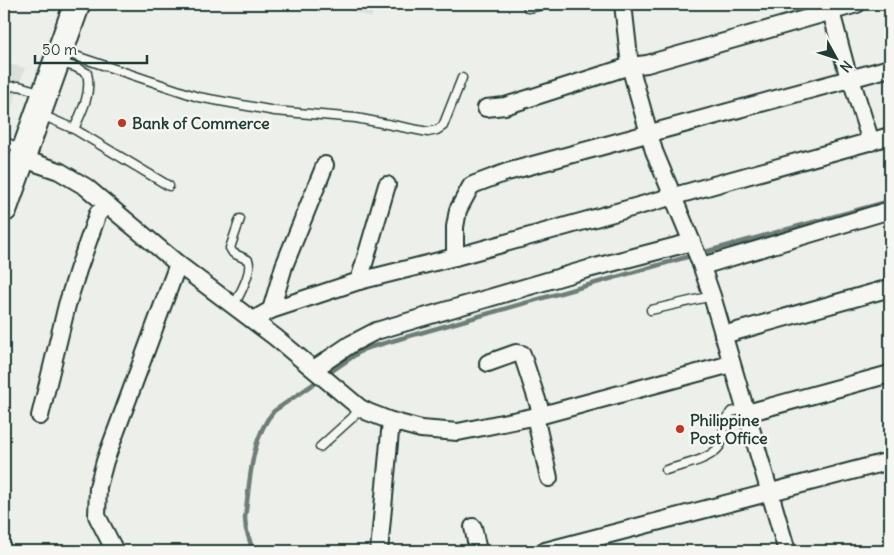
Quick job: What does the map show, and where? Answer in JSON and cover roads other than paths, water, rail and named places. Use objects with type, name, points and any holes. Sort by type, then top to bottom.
[{"type":"main road","points":[[4,209],[16,150],[41,103],[77,4]]},
{"type":"street","points":[[624,4],[630,66],[654,151],[712,296],[787,551]]},
{"type":"street","points":[[486,108],[505,106],[630,66],[646,64],[830,7],[857,4]]},
{"type":"street","points":[[830,7],[850,79],[871,142]]},
{"type":"street","points":[[455,257],[455,227],[458,210],[471,186],[507,172],[890,68]]},
{"type":"street","points":[[253,320],[271,310],[359,281],[455,257],[890,136]]},
{"type":"street","points":[[16,150],[59,171],[86,187],[178,264],[253,320],[360,408],[392,421],[420,429],[458,432],[538,415],[731,364]]},
{"type":"street","points":[[271,310],[284,266],[325,165]]},
{"type":"street","points":[[359,281],[387,185]]},
{"type":"street","points":[[40,416],[78,270],[98,213],[109,206]]},
{"type":"street","points":[[320,374],[351,344],[376,331],[588,269],[696,253],[890,210]]},
{"type":"street","points":[[114,551],[97,516],[98,487],[105,461],[178,264]]},
{"type":"street","points":[[723,335],[890,288]]},
{"type":"street","points":[[488,362],[516,353],[522,354],[538,415],[549,478]]},
{"type":"street","points":[[746,411],[890,374]]},
{"type":"street","points":[[379,551],[392,421]]},
{"type":"street","points":[[545,551],[890,461]]},
{"type":"street","points":[[473,527],[478,551]]},
{"type":"lane","points":[[528,8],[548,4]]},
{"type":"lane","points":[[57,56],[198,97],[275,110],[356,118],[428,132],[443,126],[462,78]]},
{"type":"lane","points":[[57,56],[87,73],[90,84],[74,129]]},
{"type":"lane","points":[[4,87],[19,86],[74,129],[170,186]]},
{"type":"lane","points":[[234,306],[250,267],[248,260],[233,253],[230,248],[240,219]]},
{"type":"lane","points":[[651,310],[712,296]]},
{"type":"lane","points":[[320,448],[360,408]]},
{"type":"lane","points":[[666,470],[708,457],[718,450],[722,442],[725,419],[732,412],[746,411]]},
{"type":"waterway","points":[[701,253],[890,201]]},
{"type":"waterway","points":[[253,551],[246,529],[245,518],[252,462],[260,434],[266,422],[274,411],[364,349],[694,255]]},
{"type":"place","name":"Bank of Commerce","points":[[122,123]]},
{"type":"place","name":"Philippine Post Office","points":[[680,429]]}]
